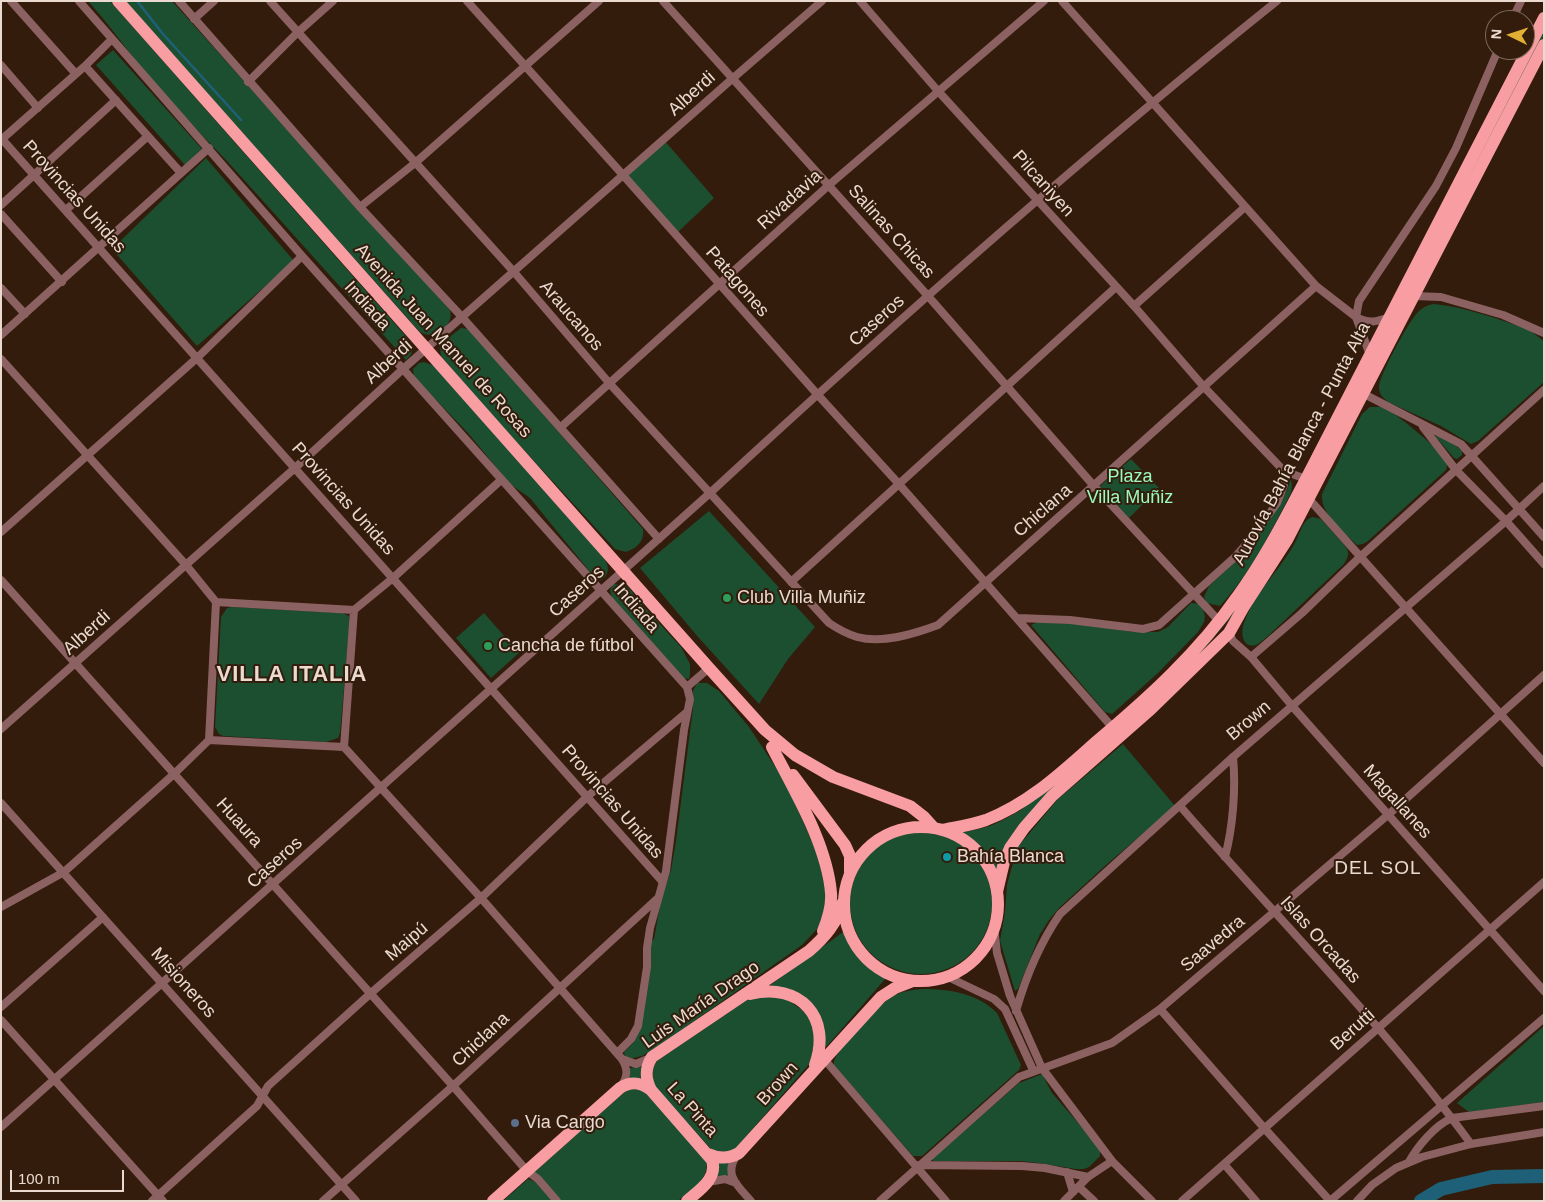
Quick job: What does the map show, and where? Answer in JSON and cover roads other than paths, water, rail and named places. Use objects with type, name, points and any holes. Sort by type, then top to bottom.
[{"type":"main road","name":"Avenida Juan Manuel de Rosas","points":[[118,1],[708,668],[774,738],[806,763],[833,776],[905,803],[938,829]]},
{"type":"main road","name":"Autovía Bahía Blanca - Punta Alta","points":[[938,829],[985,820],[1022,802],[1045,786],[1162,684],[1219,621],[1237,598],[1267,552],[1306,479],[1544,18]]},
{"type":"main road","name":"Autovía Bahía Blanca - Punta Alta","points":[[997,892],[1000,875],[1010,848],[1034,816],[1068,782],[1151,709],[1229,633],[1243,608],[1288,540],[1544,45]]},
{"type":"main road","name":"Avenida Juan Manuel de Rosas","points":[[742,705],[845,845],[851,862],[849,877]]},
{"type":"main road","points":[[772,747],[811,826],[829,884],[830,904],[827,922],[809,951]]},
{"type":"main road","points":[[916,827],[938,829],[958,836],[984,860],[992,875],[997,892],[998,910],[988,943],[964,969],[948,977],[931,981],[913,981],[896,977],[880,970],[866,959],[848,929],[845,912],[845,894],[849,877],[857,861],[883,837],[899,830],[916,827]]},
{"type":"main road","name":"Luis María Drago","points":[[651,1090],[646,1080],[646,1074],[652,1057],[809,951],[834,924],[845,894]]},
{"type":"main road","name":"Brown","points":[[739,1153],[881,997],[895,988],[913,981]]},
{"type":"main road","points":[[744,996],[760,992],[778,991],[793,995],[806,1005],[815,1018],[820,1032],[819,1050],[814,1070]]},
{"type":"main road","points":[[493,1201],[620,1088],[635,1083],[651,1090]]},
{"type":"main road","name":"La Pinta","points":[[651,1090],[708,1154]]},
{"type":"main road","points":[[708,1154],[722,1158],[739,1153]]},
{"type":"main road","points":[[687,1201],[708,1182],[713,1169],[712,1160],[708,1154]]},
{"type":"street","points":[[11,1],[76,74]]},
{"type":"street","name":"Indiada","points":[[79,1],[302,256],[687,687],[690,699],[687,712]]},
{"type":"street","points":[[178,1],[248,82],[561,427],[659,539]]},
{"type":"street","points":[[194,19],[214,1]]},
{"type":"street","name":"Araucanos","points":[[270,1],[514,272],[610,384],[791,582],[829,623],[859,638]]},
{"type":"street","points":[[248,82],[332,1]]},
{"type":"street","name":"Patagones","points":[[467,1],[898,483],[984,583]]},
{"type":"street","points":[[360,207],[415,163],[599,1]]},
{"type":"street","name":"Salinas Chicas","points":[[663,1],[928,296],[1094,486]]},
{"type":"street","name":"Alberdi","points":[[1,729],[295,468],[403,369],[732,78],[822,1]]},
{"type":"street","name":"Pilcaniyen","points":[[860,1],[1036,200],[1134,306],[1204,386],[1284,471]]},
{"type":"street","name":"Rivadavia","points":[[561,427],[829,185],[1044,1]]},
{"type":"street","points":[[1062,1],[1316,286],[1365,322],[1373,322],[1390,317]]},
{"type":"street","name":"Caseros","points":[[1,1127],[624,571],[817,394],[1036,200],[1152,102],[1277,1]]},
{"type":"street","points":[[2,139],[85,66],[112,39]]},
{"type":"street","points":[[1370,355],[1356,317],[1359,301],[1436,186],[1456,148],[1494,60]]},
{"type":"street","points":[[1,65],[38,108]]},
{"type":"street","points":[[85,66],[181,173]]},
{"type":"street","points":[[1,205],[35,176],[116,100]]},
{"type":"street","points":[[66,210],[148,136]]},
{"type":"street","name":"Provincias Unidas","points":[[2,139],[662,881]]},
{"type":"street","points":[[1,335],[209,148]]},
{"type":"street","points":[[1134,306],[1245,207]]},
{"type":"street","points":[[1,214],[62,282]]},
{"type":"street","points":[[1,532],[197,358],[302,256]]},
{"type":"street","name":"Chiclana","points":[[859,638],[880,639],[903,635],[938,625],[1316,286]]},
{"type":"street","points":[[791,582],[1116,287]]},
{"type":"street","points":[[1,288],[25,314]]},
{"type":"street","points":[[1414,296],[1441,297],[1503,316],[1544,333]]},
{"type":"street","points":[[1,359],[186,565],[216,602],[209,740],[174,774],[64,872],[1,907]]},
{"type":"street","points":[[1251,657],[1302,613],[1360,557],[1544,390]]},
{"type":"street","points":[[1364,394],[1461,444],[1544,537]]},
{"type":"street","points":[[1422,425],[1456,470],[1506,521],[1544,564]]},
{"type":"street","points":[[1018,618],[1070,620],[1143,629],[1153,628],[1165,622],[1235,557],[1263,523],[1276,503],[1284,485],[1284,471],[1306,479]]},
{"type":"street","points":[[216,602],[354,610],[393,578],[501,480]]},
{"type":"street","points":[[1094,486],[1219,621]]},
{"type":"street","name":"Brown","points":[[1016,1011],[1045,935],[1060,914],[1233,758],[1407,608],[1544,486]]},
{"type":"street","points":[[1309,499],[1544,763]]},
{"type":"street","name":"Huaura","points":[[1,580],[371,993],[527,1171],[545,1186],[557,1201]]},
{"type":"street","points":[[984,583],[1018,618],[1113,728]]},
{"type":"street","points":[[344,747],[354,610]]},
{"type":"street","name":"Magallanes","points":[[1229,633],[1233,641],[1251,657],[1544,990]]},
{"type":"street","points":[[687,687],[708,668]]},
{"type":"street","name":"Saavedra","points":[[880,1201],[1019,1077],[1033,1070],[1112,1043],[1160,1009],[1388,814],[1544,675]]},
{"type":"street","points":[[619,1056],[632,1039],[638,1026],[647,967],[650,928],[666,871],[687,712]]},
{"type":"street","name":"Maipú","points":[[158,1199],[257,1106],[268,1086],[371,993],[481,898],[588,796],[687,712]]},
{"type":"street","points":[[209,740],[344,747],[481,898],[619,1056],[627,1070],[620,1088]]},
{"type":"street","points":[[1224,857],[1229,843],[1235,776],[1233,758]]},
{"type":"street","name":"Misioneros","points":[[1,803],[356,1201]]},
{"type":"street","name":"Islas Orcadas","points":[[1180,806],[1378,1029],[1452,1118],[1470,1144]]},
{"type":"street","name":"Berutti","points":[[1182,1201],[1544,882]]},
{"type":"street","points":[[1534,890],[1544,892]]},
{"type":"street","name":"Chiclana","points":[[323,1201],[453,1086],[657,899]]},
{"type":"street","points":[[1,1007],[104,917]]},
{"type":"street","points":[[994,927],[997,953],[1016,1011],[1042,1068],[1112,1161],[1152,1201]]},
{"type":"street","points":[[948,977],[985,994],[1005,1008],[1033,1070]]},
{"type":"street","points":[[1160,1009],[1264,1129],[1330,1201],[1544,1018]]},
{"type":"street","points":[[1,1020],[158,1199]]},
{"type":"street","points":[[619,1056],[636,1064],[652,1057]]},
{"type":"street","points":[[824,1059],[946,1201]]},
{"type":"street","points":[[1409,1162],[1416,1149],[1445,1121],[1452,1118],[1544,1106]]},
{"type":"street","points":[[1357,1201],[1372,1185],[1396,1168],[1422,1157],[1470,1144],[1544,1132]]},
{"type":"street","points":[[739,1153],[733,1161],[731,1174],[736,1184],[751,1201]]},
{"type":"street","points":[[1064,1201],[1088,1177],[1112,1161]]},
{"type":"street","points":[[1224,1164],[1256,1201]]},
{"type":"street","points":[[917,1166],[1022,1166],[1088,1177]]},
{"type":"street","points":[[1066,1172],[1076,1189],[1094,1201]]},
{"type":"street","points":[[708,1182],[725,1179],[736,1184]]},
{"type":"waterway","points":[[137,1],[163,34],[241,120]]},
{"type":"waterway","points":[[1421,1201],[1441,1189],[1492,1177],[1544,1176]]},
{"type":"place","name":"Club Villa Muñiz","points":[[727,598]]},
{"type":"place","name":"Cancha de fútbol","points":[[488,646]]},
{"type":"place","name":"Bahía Blanca","points":[[947,857]]},
{"type":"place","name":"Via Cargo","points":[[515,1123]]},
{"type":"district","name":"VILLA ITALIA","points":[[292,675]]},
{"type":"district","name":"DEL SOL","points":[[1378,869]]},
{"type":"park label","name":"Plaza Villa Muñiz","points":[[1130,487]]}]
